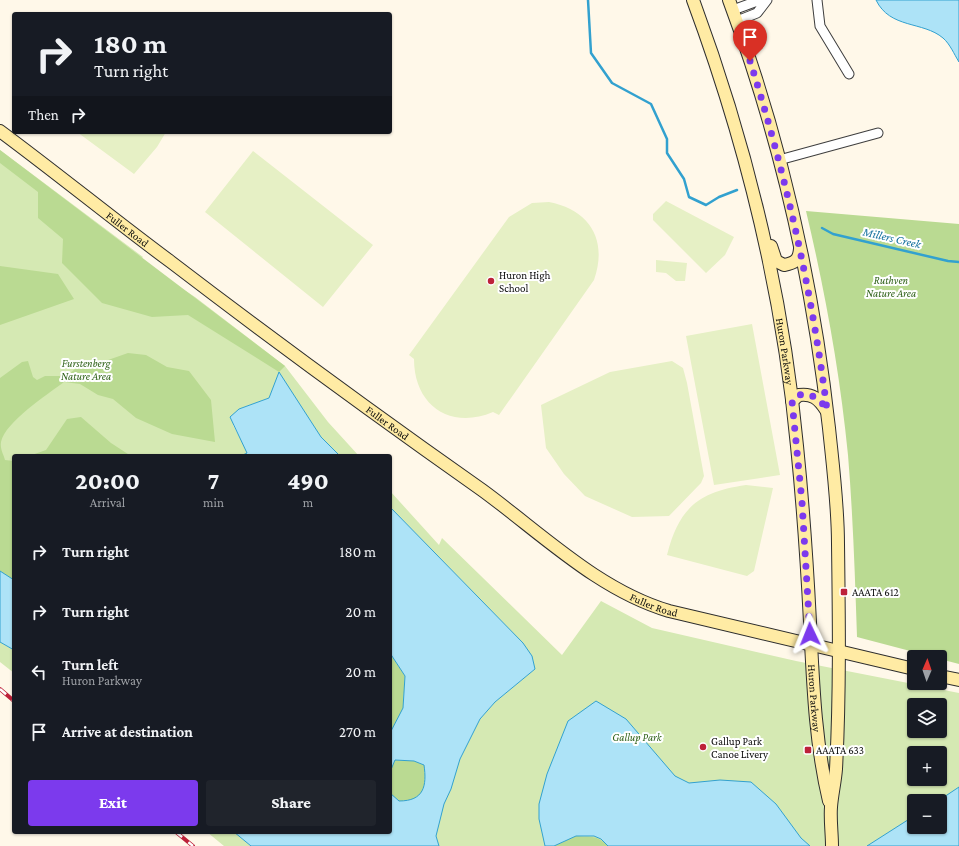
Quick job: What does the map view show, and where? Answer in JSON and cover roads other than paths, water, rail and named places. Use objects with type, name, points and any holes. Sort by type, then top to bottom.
[{"type":"main road","name":"Huron Parkway","points":[[694,0],[729,106],[756,205],[776,299],[792,401],[803,510],[812,676],[821,769],[831,808]]},
{"type":"main road","name":"Huron Parkway","points":[[733,10],[779,160],[800,249],[817,337],[827,410],[838,526],[836,770],[831,808],[832,846]]},
{"type":"main road","name":"Fuller Road","points":[[0,131],[170,262],[324,377],[506,508],[581,565],[615,587],[640,600],[669,611],[907,667]]},
{"type":"main road","points":[[756,205],[765,216],[776,261],[784,265],[792,263],[799,257],[800,249]]},
{"type":"main road","points":[[792,401],[799,395],[812,395],[822,402],[827,410]]},
{"type":"main road","points":[[947,677],[959,680]]},
{"type":"street","points":[[733,10],[760,0]]},
{"type":"street","points":[[733,10],[757,13],[767,0]]},
{"type":"street","points":[[817,0],[820,26],[849,74]]},
{"type":"street","points":[[779,160],[878,133]]},
{"type":"water","points":[[876,0],[959,0],[959,62],[950,46],[943,38],[926,29],[907,24],[890,16],[882,9]]},
{"type":"water","points":[[279,372],[321,437],[338,454],[245,454],[247,453],[230,417],[239,409],[269,398]]},
{"type":"water","points":[[392,509],[523,643],[532,656],[535,669],[495,702],[480,719],[460,759],[451,789],[444,804],[436,836],[439,846],[251,846],[236,834],[392,834],[392,795],[399,801],[414,798],[422,791],[425,779],[424,765],[414,761],[395,760],[392,767],[392,729],[403,708],[405,676],[392,656]]},
{"type":"water","points":[[0,571],[12,579],[12,649],[0,642]]},
{"type":"water","points":[[596,701],[626,719],[675,776],[689,783],[720,780],[751,782],[776,804],[801,838],[810,846],[608,846],[601,839],[594,836],[576,836],[554,846],[545,846],[539,819],[539,804],[547,774],[568,721]]},
{"type":"water","points":[[959,787],[959,846],[867,846],[907,820],[907,834],[947,834],[947,795]]},
{"type":"waterway","name":"Millers Creek","points":[[588,0],[591,53],[612,83],[651,104],[667,139],[667,153],[684,179],[689,197],[706,205],[719,197],[737,190]]},
{"type":"waterway","name":"Millers Creek","points":[[822,228],[833,234],[948,261],[959,262]]},
{"type":"railway","points":[[0,689],[12,699]]},
{"type":"railway","points":[[178,834],[193,846]]},
{"type":"place","name":"Huron High School","points":[[491,281]]},
{"type":"place","name":"AAATA 612","points":[[844,592]]},
{"type":"place","name":"Gallup Park Canoe Livery","points":[[703,747]]},
{"type":"place","name":"AAATA 633","points":[[808,750]]},
{"type":"park label","name":"Ruthven Nature Area","points":[[891,286]]},
{"type":"park label","name":"Furstenberg Nature Area","points":[[86,369]]},
{"type":"park label","name":"Gallup Park","points":[[637,737]]}]
